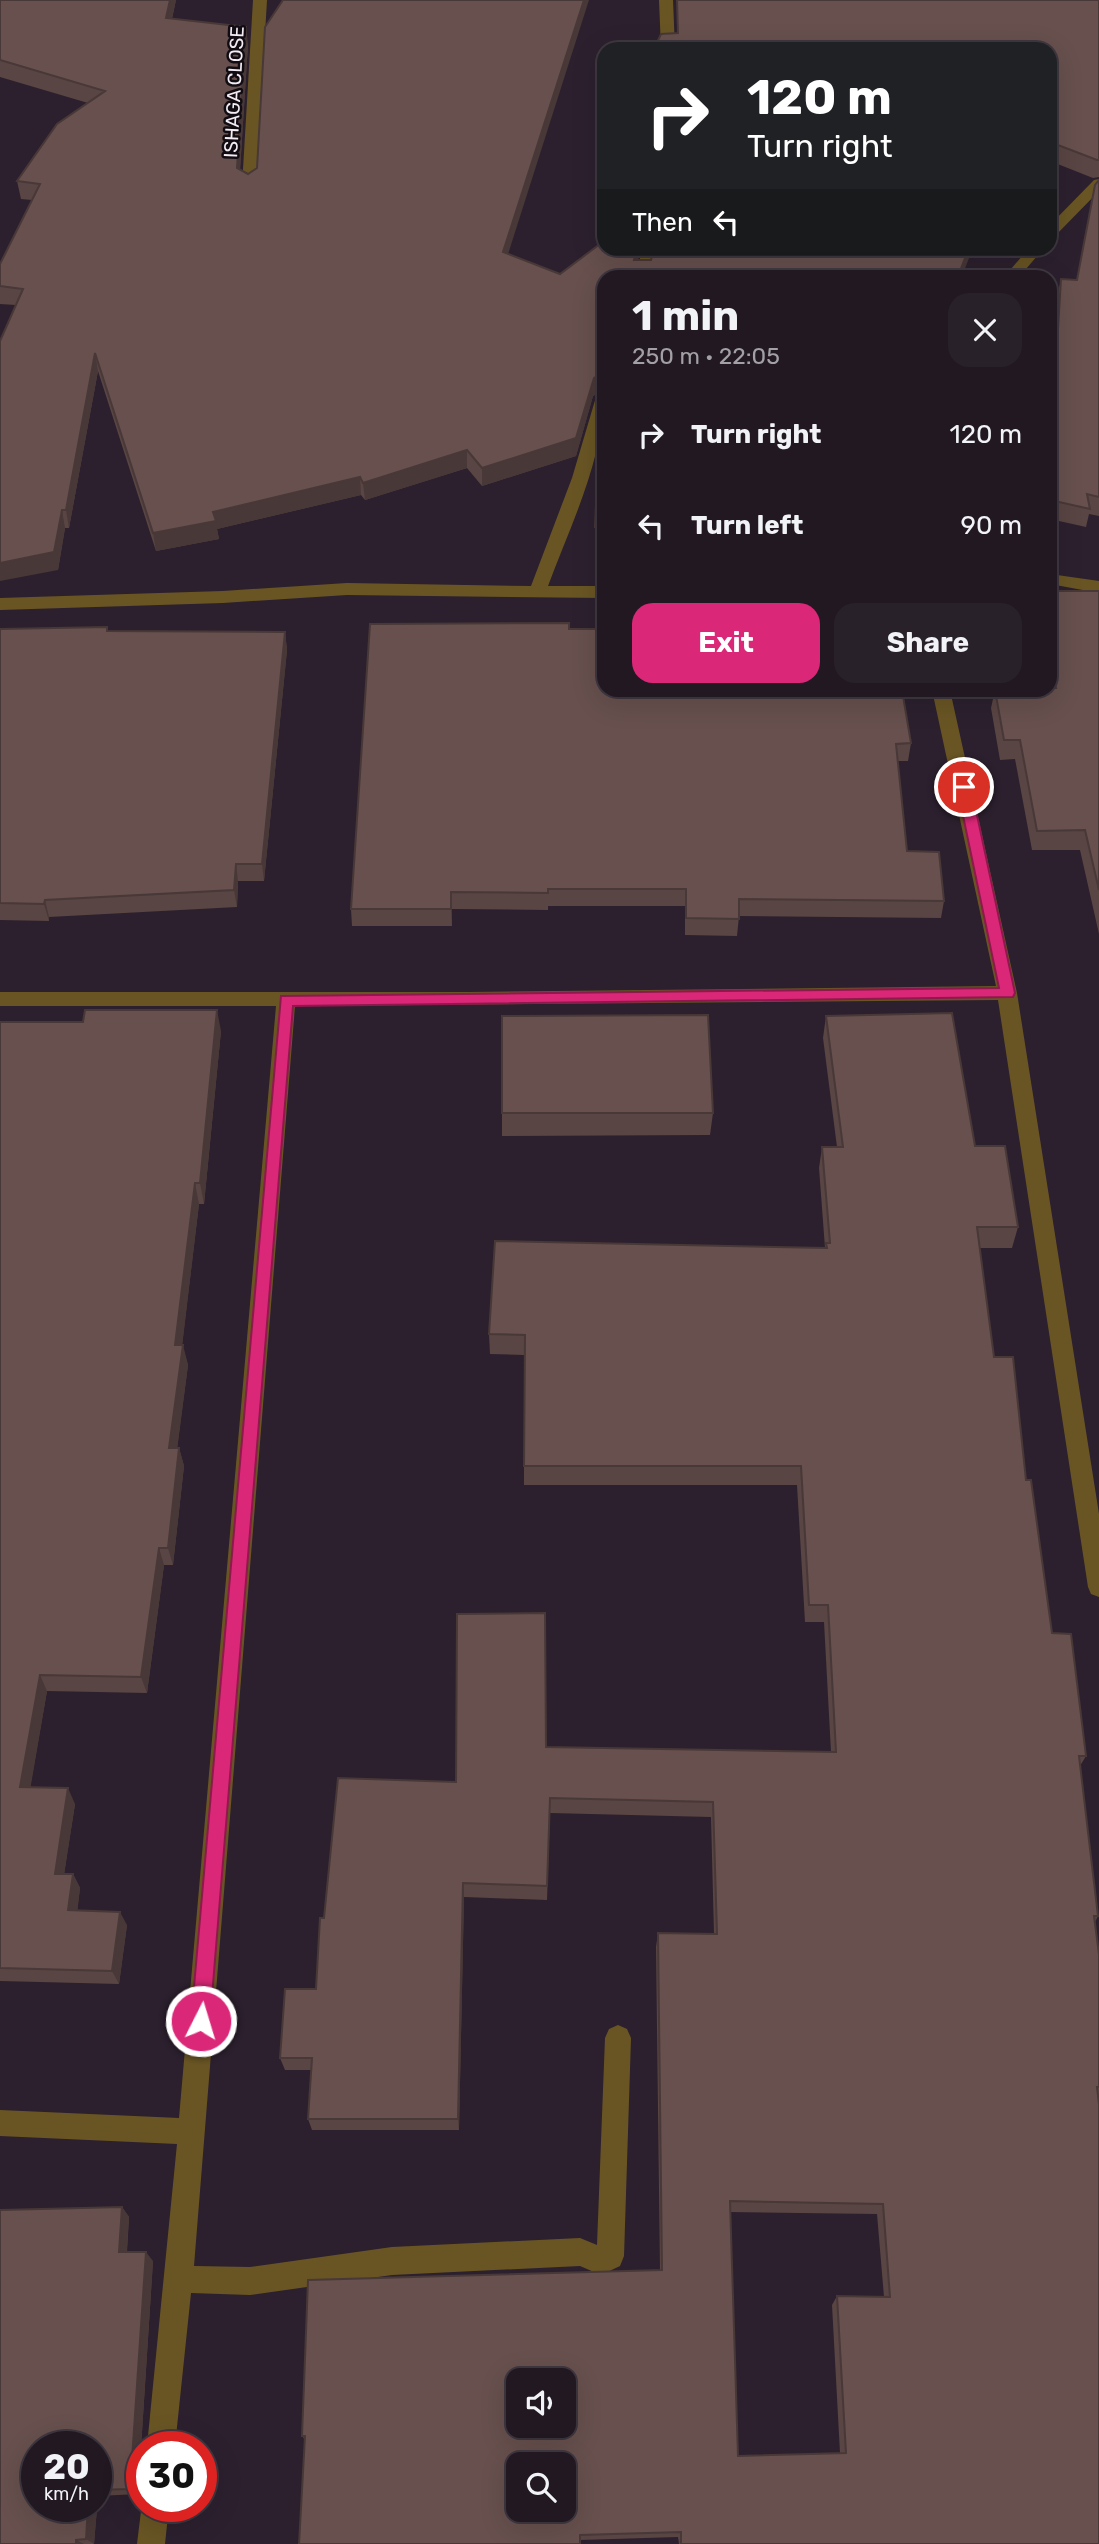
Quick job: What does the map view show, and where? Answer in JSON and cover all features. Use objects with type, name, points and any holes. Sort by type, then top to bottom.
[{"type":"street","name":"ISHAGA CLOSE","points":[[249,186],[260,0]]},
{"type":"street","points":[[666,0],[668,42]]},
{"type":"street","points":[[1057,226],[1099,183]]},
{"type":"street","points":[[1017,270],[1030,256]]},
{"type":"street","points":[[537,592],[580,478],[597,421]]},
{"type":"street","points":[[1057,580],[1099,587]]},
{"type":"street","points":[[0,604],[223,597],[347,589],[597,592]]},
{"type":"street","points":[[943,697],[1007,993],[1099,1587]]},
{"type":"street","points":[[0,999],[286,1000],[1007,993]]},
{"type":"street","points":[[163,2431],[192,2132],[286,1000]]},
{"type":"street","points":[[179,2279],[250,2281],[391,2261],[580,2252],[601,2261],[610,2256],[618,2038]]},
{"type":"street","points":[[0,2123],[192,2132]]},
{"type":"street","points":[[151,2544],[153,2522]]},
{"type":"building","points":[[0,0],[170,0],[166,18],[246,27],[237,168],[248,174],[257,168],[265,27],[283,0],[584,0],[503,252],[560,274],[597,246],[597,256],[635,256],[634,260],[651,260],[652,256],[966,256],[960,270],[597,270],[597,376],[594,378],[576,438],[482,468],[467,450],[363,483],[360,477],[213,512],[216,521],[153,533],[95,353],[66,510],[62,510],[54,552],[0,563],[0,341],[23,289],[0,286],[0,264],[40,184],[17,181],[57,124],[105,91],[0,60]]},
{"type":"building","points":[[677,0],[1099,0],[1099,160],[1057,145],[1057,42],[657,42],[661,34],[678,33]]},
{"type":"building","points":[[1099,180],[1099,497],[1087,494],[1090,509],[1057,502],[1057,346],[1061,279],[1077,280],[1095,185]]},
{"type":"building","points":[[597,482],[597,527],[595,527]]},
{"type":"building","points":[[1057,591],[1099,591],[1099,890],[1085,830],[1037,831],[1020,740],[1004,740],[996,697],[1057,697]]},
{"type":"building","points":[[569,623],[569,629],[597,629],[597,697],[903,697],[911,743],[896,744],[907,851],[939,852],[944,901],[739,899],[739,919],[686,918],[686,889],[548,889],[548,893],[451,892],[451,909],[351,909],[370,624]]},
{"type":"building","points":[[107,627],[107,631],[285,632],[262,864],[236,864],[234,890],[45,900],[44,904],[0,903],[0,629]]},
{"type":"building","points":[[85,1010],[217,1010],[200,1183],[195,1183],[175,1345],[183,1345],[169,1448],[179,1448],[168,1548],[159,1548],[141,1677],[40,1675],[20,1787],[68,1788],[55,1874],[73,1874],[68,1910],[120,1912],[112,1971],[0,1968],[0,1022],[83,1022]]},
{"type":"building","points":[[952,1013],[975,1146],[1005,1146],[1018,1227],[977,1227],[994,1357],[1013,1357],[1026,1480],[1031,1480],[1052,1633],[1071,1634],[1086,1756],[1079,1756],[1098,1916],[1094,1916],[1099,1954],[1099,2544],[681,2544],[681,2532],[580,2535],[580,2544],[299,2544],[305,2436],[302,2436],[308,2280],[662,2270],[658,1933],[717,1934],[713,1802],[550,1798],[547,1886],[463,1883],[458,2119],[308,2119],[312,2058],[280,2058],[285,1989],[316,1989],[320,1918],[324,1918],[338,1778],[456,1782],[457,1614],[545,1613],[546,1747],[836,1752],[828,1605],[809,1605],[801,1466],[524,1466],[525,1335],[489,1334],[495,1241],[827,1248],[826,1243],[830,1243],[822,1147],[843,1147],[826,1016]],"holes":[[[730,2201],[883,2204],[890,2297],[837,2296],[846,2453],[738,2456]]]},
{"type":"building","points":[[708,1015],[713,1113],[502,1113],[502,1016]]},
{"type":"building","points":[[122,2207],[119,2252],[146,2252],[134,2431],[126,2431],[126,2489],[112,2490],[112,2431],[21,2431],[21,2522],[87,2522],[86,2539],[76,2540],[76,2544],[0,2544],[0,2210]]},
{"type":"route","points":[[201,2021],[286,1000],[1007,993],[964,787]]}]
